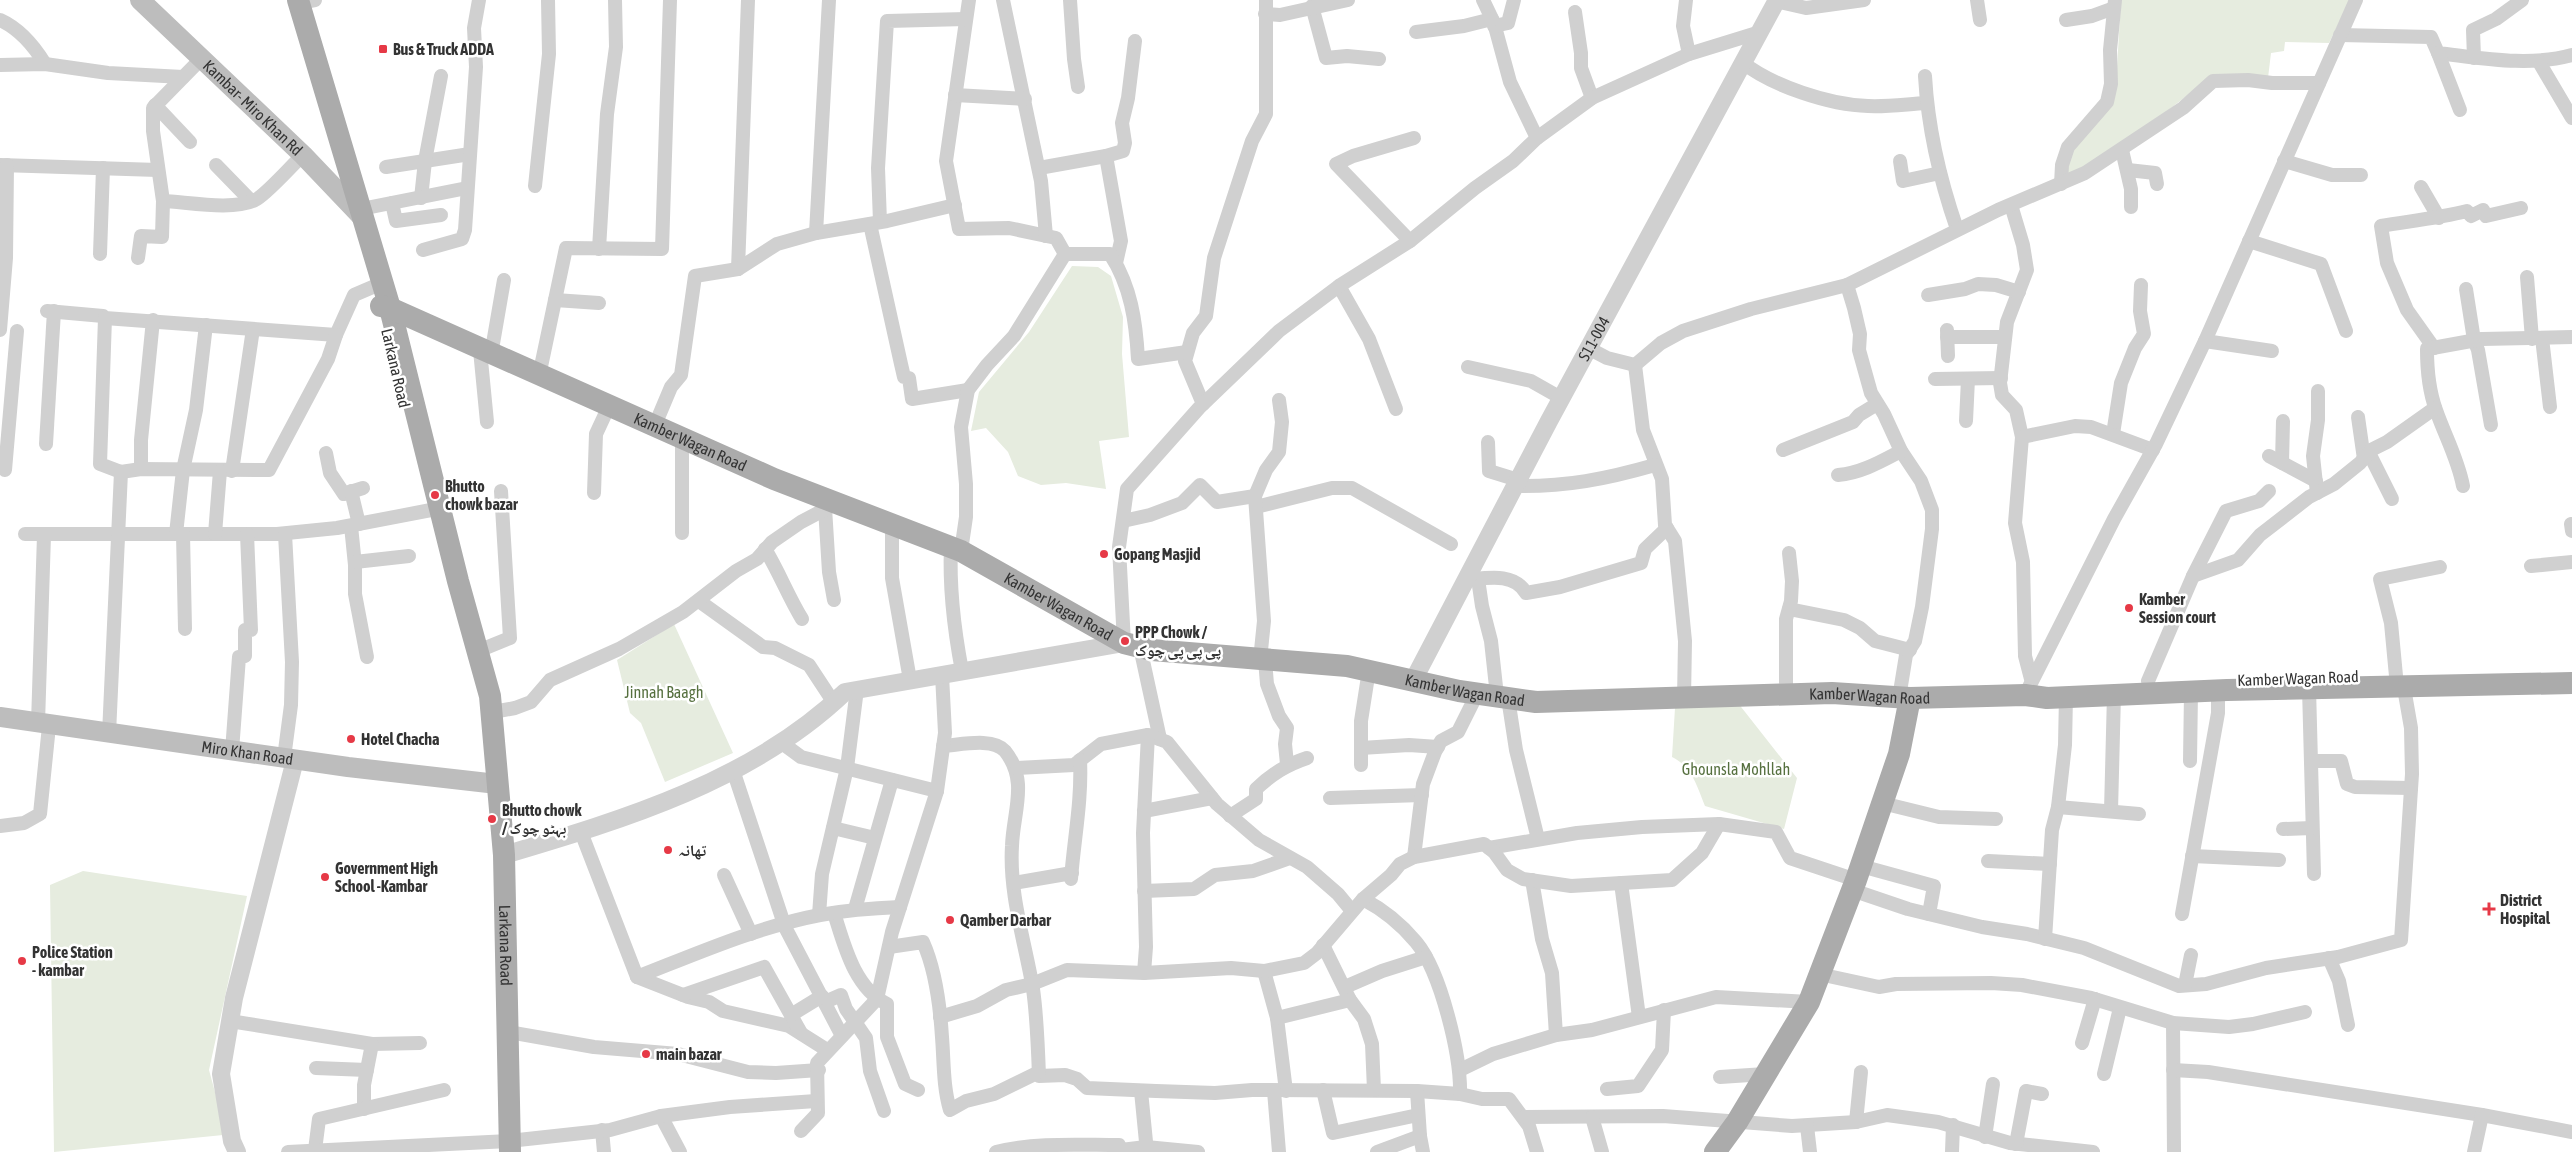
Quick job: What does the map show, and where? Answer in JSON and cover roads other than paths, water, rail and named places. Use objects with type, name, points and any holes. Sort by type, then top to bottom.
[{"type":"main road","name":"Kambar- Miro Khan Rd","points":[[140,0],[358,210]]},
{"type":"main road","name":"Larkana Road","points":[[300,1],[314,69],[358,210],[493,712],[504,856],[510,1146]]},
{"type":"main road","name":"Larkana Road","points":[[382,300],[431,510],[481,702],[494,739]]},
{"type":"main road","name":"Kamber Wagan Road","points":[[382,300],[486,352],[682,437],[830,506],[892,525],[956,549],[1132,645],[1216,657],[1347,666],[1494,696],[1536,702],[1832,693],[1904,698],[2028,687],[2148,681],[2572,683]]},
{"type":"main road","name":"Kamber Wagan Road","points":[[2028,687],[2047,698],[2308,688],[2572,671]]},
{"type":"main road","points":[[1715,1152],[1737,1122],[1809,1002],[1857,878],[1898,754],[1904,698]]},
{"type":"main road","name":"Miro Khan Road","points":[[0,717],[43,725],[289,759],[497,784]]},
{"type":"street","points":[[423,250],[462,239],[465,230],[476,67],[474,28],[479,0]]},
{"type":"street","points":[[535,186],[549,54],[548,0]]},
{"type":"street","points":[[599,249],[607,114],[616,47],[615,0]]},
{"type":"street","points":[[539,376],[566,248],[662,249],[670,0]]},
{"type":"street","points":[[738,269],[748,0]]},
{"type":"street","points":[[816,233],[828,0]]},
{"type":"street","points":[[969,0],[946,161],[959,230],[1009,228],[1056,238],[1065,254]]},
{"type":"street","points":[[1003,0],[1038,168],[1046,236]]},
{"type":"street","points":[[1070,0],[1078,87]]},
{"type":"street","points":[[1203,404],[1185,361],[1193,333],[1206,316],[1214,258],[1252,141],[1266,114],[1265,7],[1280,14],[1348,0]]},
{"type":"street","points":[[1483,0],[1493,22],[1510,82],[1537,138]]},
{"type":"street","points":[[1416,32],[1493,22],[1508,23],[1514,0]]},
{"type":"street","points":[[1686,0],[1683,26],[1690,54]]},
{"type":"street","points":[[1777,0],[1806,8],[1859,0]]},
{"type":"street","name":"S11-004","points":[[1414,679],[1472,579],[1516,483],[1777,0]]},
{"type":"street","points":[[1977,0],[1980,20]]},
{"type":"street","points":[[2028,687],[2114,519],[2153,450],[2205,340],[2356,0]]},
{"type":"street","points":[[2474,58],[2473,30],[2496,19],[2522,0]]},
{"type":"street","points":[[2066,20],[2092,16],[2114,4]]},
{"type":"street","points":[[2061,184],[2062,165],[2068,147],[2107,102],[2111,84],[2114,4]]},
{"type":"street","points":[[1312,6],[1326,58],[1347,56],[1379,59]]},
{"type":"street","points":[[1574,12],[1581,52],[1581,68],[1592,98]]},
{"type":"street","points":[[966,19],[887,21],[875,223],[902,370],[904,377],[909,378],[912,399],[968,390]]},
{"type":"street","points":[[0,20],[8,24],[34,46],[45,64]]},
{"type":"street","points":[[1144,973],[1144,811],[1154,737],[1132,645],[1119,547],[1127,489],[1203,404],[1279,331],[1339,286],[1410,241],[1475,188],[1513,161],[1537,138],[1592,98],[1690,54],[1758,33]]},
{"type":"street","points":[[2340,35],[2430,37],[2460,110]]},
{"type":"street","points":[[1038,168],[1106,156],[1123,151],[1125,143],[1122,123],[1128,98],[1136,40]]},
{"type":"street","points":[[2438,53],[2474,58],[2539,62],[2572,55]]},
{"type":"street","points":[[138,258],[141,236],[162,237],[163,201],[153,131],[152,108],[202,58]]},
{"type":"street","points":[[1742,62],[1757,74],[1784,86],[1828,99],[1868,106],[1926,103]]},
{"type":"street","points":[[2539,62],[2572,118]]},
{"type":"street","points":[[0,65],[45,64],[108,73],[183,77]]},
{"type":"street","points":[[421,198],[425,161],[441,76]]},
{"type":"street","points":[[1925,76],[1926,103],[1940,173],[1957,230]]},
{"type":"street","points":[[1635,365],[1661,343],[1683,331],[1751,309],[1847,285],[1957,230],[2085,173],[2183,108],[2213,82],[2248,80],[2319,83]]},
{"type":"street","points":[[955,95],[1025,99]]},
{"type":"street","points":[[155,105],[190,142]]},
{"type":"street","points":[[1410,241],[1336,164],[1353,156],[1414,138]]},
{"type":"street","points":[[2122,150],[2128,170],[2131,207]]},
{"type":"street","points":[[386,167],[470,154]]},
{"type":"street","points":[[163,201],[197,202],[217,207],[255,200],[303,155]]},
{"type":"street","points":[[1106,156],[1121,241],[1116,263]]},
{"type":"street","points":[[2284,161],[2332,175],[2361,174]]},
{"type":"street","points":[[1900,162],[1903,181],[1940,173]]},
{"type":"street","points":[[6,470],[23,331],[0,330],[6,258],[4,165],[158,170]]},
{"type":"street","points":[[216,165],[251,201]]},
{"type":"street","points":[[100,254],[103,168]]},
{"type":"street","points":[[2128,170],[2155,173],[2157,184]]},
{"type":"street","points":[[2421,187],[2439,218]]},
{"type":"street","points":[[358,210],[467,188]]},
{"type":"street","points":[[392,203],[396,221],[441,215]]},
{"type":"street","points":[[655,425],[671,387],[681,375],[695,276],[738,269],[777,244],[816,233],[875,223],[954,205]]},
{"type":"street","points":[[2012,205],[2023,245],[2027,270],[2006,322],[2001,378],[2002,395],[2016,410],[2022,437],[2016,523],[2023,562],[2024,656],[2028,687]]},
{"type":"street","points":[[2434,348],[2404,302],[2387,263],[2382,226],[2431,217],[2439,218],[2467,211],[2471,216],[2484,210],[2486,216],[2521,208]]},
{"type":"street","points":[[2249,241],[2321,264],[2346,331]]},
{"type":"street","points":[[1065,254],[1110,254],[1122,272],[1136,323],[1138,359],[1187,352]]},
{"type":"street","points":[[962,671],[952,617],[949,583],[956,549],[966,517],[966,484],[961,428],[968,390],[987,365],[1014,336],[1065,254]]},
{"type":"street","points":[[2527,277],[2550,407]]},
{"type":"street","points":[[487,422],[486,352],[504,280]]},
{"type":"street","points":[[1928,295],[1964,289],[1978,284],[1996,285],[2018,292]]},
{"type":"street","points":[[1847,285],[1860,334],[1860,350],[1870,393],[1901,451],[1921,481],[1932,510],[1932,530],[1922,607],[1915,642],[1906,655],[1904,698]]},
{"type":"street","points":[[2113,434],[2121,383],[2135,348],[2144,334],[2140,311],[2141,285]]},
{"type":"street","points":[[1339,286],[1369,339],[1396,409]]},
{"type":"street","points":[[2466,290],[2491,425]]},
{"type":"street","points":[[105,318],[100,464],[121,472],[141,469],[270,470],[328,359],[336,335],[354,295],[382,300]]},
{"type":"street","points":[[555,300],[599,303]]},
{"type":"street","points":[[46,444],[51,311],[103,316],[105,318],[153,320],[336,335]]},
{"type":"street","points":[[141,469],[141,440],[153,320]]},
{"type":"street","points":[[185,630],[179,534],[183,470],[196,410],[206,325]]},
{"type":"street","points":[[216,534],[253,329]]},
{"type":"street","points":[[1948,356],[1947,333],[2005,337]]},
{"type":"street","points":[[2463,486],[2458,464],[2435,408],[2427,364],[2427,349],[2474,340],[2572,337]]},
{"type":"street","points":[[2205,340],[2272,351]]},
{"type":"street","points":[[1588,348],[1607,358],[1635,365]]},
{"type":"street","points":[[1635,365],[1642,430],[1654,464],[1662,479],[1667,528],[1676,541],[1685,641],[1684,699]]},
{"type":"street","points":[[1468,367],[1531,381],[1561,398]]},
{"type":"street","points":[[1935,379],[2001,378]]},
{"type":"street","points":[[1966,421],[1968,379]]},
{"type":"street","points":[[2316,487],[2314,442],[2318,420],[2318,391]]},
{"type":"street","points":[[1279,400],[1282,422],[1279,452],[1266,470],[1256,502],[1264,621],[1262,660],[1267,684],[1279,716],[1287,728],[1285,744],[1287,764]]},
{"type":"street","points":[[1783,450],[1853,422],[1859,415],[1877,404]]},
{"type":"street","points":[[594,492],[596,434],[609,406]]},
{"type":"street","points":[[2194,576],[2238,560],[2260,535],[2316,487],[2334,484],[2366,456],[2435,408]]},
{"type":"street","points":[[2358,417],[2366,456],[2392,499]]},
{"type":"street","points":[[2282,463],[2283,422]]},
{"type":"street","points":[[2022,437],[2075,426],[2091,427],[2153,450]]},
{"type":"street","points":[[682,437],[682,533]]},
{"type":"street","points":[[1488,442],[1489,471],[1516,483],[1547,487],[1581,484],[1654,464]]},
{"type":"street","points":[[1838,475],[1850,474],[1869,468],[1901,451]]},
{"type":"street","points":[[326,453],[330,473],[344,494],[357,490],[355,594],[367,657]]},
{"type":"street","points":[[2269,456],[2316,487]]},
{"type":"street","points":[[109,734],[121,472]]},
{"type":"street","points":[[1123,520],[1150,515],[1182,503],[1200,485],[1216,502],[1256,502],[1332,488],[1352,488],[1451,544]]},
{"type":"street","points":[[478,651],[510,638],[501,491]]},
{"type":"street","points":[[2148,681],[2194,576],[2226,511],[2259,501],[2269,491]]},
{"type":"street","points":[[493,712],[515,708],[531,702],[550,680],[619,649],[699,601],[736,571],[756,559],[772,542],[830,506]]},
{"type":"street","points":[[830,506],[829,572],[834,600]]},
{"type":"street","points":[[25,534],[285,534],[355,525],[431,510]]},
{"type":"street","points":[[892,525],[892,578],[910,680]]},
{"type":"street","points":[[1538,839],[1516,750],[1494,696],[1491,641],[1472,579],[1512,580],[1522,586],[1526,593],[1560,587],[1641,562],[1645,548],[1667,528]]},
{"type":"street","points":[[232,751],[239,656],[245,656],[245,630],[251,630],[247,534]]},
{"type":"street","points":[[237,1152],[232,1140],[221,1074],[234,998],[289,759],[292,662],[285,534]]},
{"type":"street","points":[[0,826],[24,823],[40,814],[43,725],[44,535]]},
{"type":"street","points":[[765,549],[779,572],[785,589],[802,619]]},
{"type":"street","points":[[1786,695],[1786,619],[1792,581],[1789,554]]},
{"type":"street","points":[[355,562],[409,556]]},
{"type":"street","points":[[2531,566],[2572,562]]},
{"type":"street","points":[[1489,848],[1576,832],[1642,827],[1719,824],[1776,832],[1790,858],[1857,878],[1929,914],[2084,948],[2179,986],[2206,984],[2266,968],[2329,958],[2401,940],[2411,788],[2411,728],[2400,682],[2392,623],[2380,579],[2440,567]]},
{"type":"street","points":[[699,601],[763,647],[775,648],[809,665],[834,704]]},
{"type":"street","points":[[1789,609],[1844,620],[1860,628],[1875,641],[1910,650]]},
{"type":"street","points":[[504,856],[581,832],[681,796],[767,754],[834,704],[845,692],[962,671],[1132,645]]},
{"type":"street","points":[[1361,764],[1361,721],[1369,670]]},
{"type":"street","points":[[802,1131],[818,1113],[816,1101],[819,1070],[817,1063],[827,1050],[877,999],[900,907],[938,791],[945,733],[942,675]]},
{"type":"street","points":[[2308,688],[2314,874]]},
{"type":"street","points":[[819,915],[822,874],[847,768],[857,689]]},
{"type":"street","points":[[2182,914],[2218,713],[2218,691]]},
{"type":"street","points":[[2190,761],[2191,692]]},
{"type":"street","points":[[2111,811],[2114,694]]},
{"type":"street","points":[[1414,857],[1423,784],[1438,747],[1441,741],[1458,732],[1494,696]]},
{"type":"street","points":[[2045,939],[2052,830],[2058,807],[2065,745],[2066,696]]},
{"type":"street","points":[[1017,768],[1074,765],[1101,744],[1154,737],[1167,742],[1212,798],[1230,816],[1259,840],[1306,867],[1338,894],[1352,911]]},
{"type":"street","points":[[782,743],[801,757],[938,791]]},
{"type":"street","points":[[943,746],[990,743],[1004,749],[1017,768],[1018,796],[1012,846],[1014,883],[1016,904],[1032,984],[1039,1076],[1065,1075],[1077,1079],[1087,1088],[1215,1093],[1323,1090],[1417,1091],[1460,1094],[1482,1099],[1510,1099],[1529,1126],[1537,1152]]},
{"type":"street","points":[[1361,748],[1438,747]]},
{"type":"street","points":[[1230,816],[1256,799],[1256,789],[1287,764],[1306,758]]},
{"type":"street","points":[[1014,883],[1072,876],[1080,818],[1080,760]]},
{"type":"street","points":[[2311,761],[2342,761],[2347,784],[2355,787],[2411,788]]},
{"type":"street","points":[[734,770],[786,927],[842,1036]]},
{"type":"street","points":[[855,909],[892,780]]},
{"type":"street","points":[[1330,798],[1422,795]]},
{"type":"street","points":[[1144,811],[1212,798]]},
{"type":"street","points":[[1882,803],[1940,817],[1996,819]]},
{"type":"street","points":[[2058,807],[2140,814]]},
{"type":"street","points":[[940,1017],[977,1006],[1006,990],[1032,984],[1067,970],[1144,973],[1231,968],[1264,971],[1304,963],[1324,945],[1363,899],[1391,875],[1400,864],[1414,857],[1471,844],[1484,844],[1507,870],[1532,880],[1571,886],[1672,880],[1702,853],[1719,824]]},
{"type":"street","points":[[833,828],[875,838]]},
{"type":"street","points":[[2283,829],[2312,828]]},
{"type":"street","points":[[581,832],[636,977],[683,995],[710,1002],[723,1011],[789,1026],[827,1050]]},
{"type":"street","points":[[2192,856],[2279,860]]},
{"type":"street","points":[[1144,892],[1194,889],[1215,874],[1253,871],[1290,858]]},
{"type":"street","points":[[1988,861],[2050,864]]},
{"type":"street","points":[[724,876],[751,934]]},
{"type":"street","points":[[1857,878],[1934,886],[1929,914]]},
{"type":"street","points":[[1532,880],[1540,931],[1552,973],[1556,1035]]},
{"type":"street","points":[[1620,882],[1639,1017]]},
{"type":"street","points":[[1363,899],[1379,908],[1416,942],[1430,964],[1450,1025],[1460,1070],[1460,1094]]},
{"type":"street","points":[[636,977],[751,934],[819,915],[855,909],[900,907]]},
{"type":"street","points":[[834,912],[845,947],[859,978],[877,999],[887,1004],[887,1037],[905,1084],[918,1090]]},
{"type":"street","points":[[889,947],[923,942],[930,958],[940,1017],[945,1093],[950,1110],[966,1101],[994,1094],[1039,1072]]},
{"type":"street","points":[[1324,945],[1364,1020],[1372,1044],[1374,1090]]},
{"type":"street","points":[[2185,985],[2191,955]]},
{"type":"street","points":[[1277,1018],[1348,993],[1382,971],[1426,957]]},
{"type":"street","points":[[2329,958],[2338,981],[2348,1025]]},
{"type":"street","points":[[683,995],[764,967],[802,1034]]},
{"type":"street","points":[[1264,971],[1277,1018],[1280,1091],[1279,1152]]},
{"type":"street","points":[[1819,974],[1879,987],[1896,984],[1991,982],[2022,985],[2095,999],[2173,1023],[2229,1027],[2253,1024],[2305,1012]]},
{"type":"street","points":[[792,1016],[823,999],[841,995],[846,1010],[866,1038],[870,1071],[884,1110]]},
{"type":"street","points":[[1460,1070],[1493,1054],[1556,1035],[1592,1030],[1716,997],[1809,1002]]},
{"type":"street","points":[[2082,1043],[2095,999]]},
{"type":"street","points":[[2104,1074],[2120,1008]]},
{"type":"street","points":[[1607,1088],[1638,1086],[1662,1050],[1664,1010]]},
{"type":"street","points":[[230,1021],[372,1044],[420,1043]]},
{"type":"street","points":[[2173,1023],[2174,1152]]},
{"type":"street","points":[[508,1032],[594,1047],[678,1054],[748,1072],[776,1073],[819,1070]]},
{"type":"street","points":[[866,1038],[887,1037]]},
{"type":"street","points":[[364,1110],[367,1070],[372,1044]]},
{"type":"street","points":[[316,1068],[367,1070]]},
{"type":"street","points":[[2173,1070],[2208,1072],[2482,1115],[2572,1132]]},
{"type":"street","points":[[1856,1122],[1861,1072]]},
{"type":"street","points":[[1720,1077],[1765,1074]]},
{"type":"street","points":[[1985,1137],[1993,1084]]},
{"type":"street","points":[[315,1150],[318,1119],[364,1110],[444,1090]]},
{"type":"street","points":[[1141,1090],[1146,1149]]},
{"type":"street","points":[[1323,1090],[1333,1133],[1418,1115]]},
{"type":"street","points":[[1417,1091],[1423,1152]]},
{"type":"street","points":[[2016,1144],[2026,1091],[2042,1094]]},
{"type":"street","points":[[288,1152],[510,1146],[602,1130],[661,1116],[730,1107],[816,1101]]},
{"type":"street","points":[[1524,1117],[1663,1116],[1807,1126],[1856,1122],[1887,1115],[1953,1126],[1985,1137],[2016,1144],[2092,1152]]},
{"type":"street","points":[[2474,1152],[2482,1115]]},
{"type":"street","points":[[661,1116],[680,1152]]},
{"type":"street","points":[[1592,1117],[1602,1152]]},
{"type":"street","points":[[1807,1126],[1810,1152]]},
{"type":"street","points":[[1952,1152],[1953,1126]]},
{"type":"street","points":[[602,1130],[604,1152]]},
{"type":"street","points":[[1377,1152],[1420,1136]]},
{"type":"street","points":[[996,1152],[1023,1147],[1052,1145],[1119,1145],[1121,1150],[1146,1149],[1198,1152]]},
{"type":"place","name":"Bus & Truck ADDA","points":[[383,49]]},
{"type":"place","name":"Bhutto chowk bazar","points":[[435,495]]},
{"type":"place","name":"Gopang Masjid","points":[[1104,554]]},
{"type":"place","name":"Kamber Session court","points":[[2129,608]]},
{"type":"place","name":"PPP Chowk / پی پی پی چوک","points":[[1125,641]]},
{"type":"place","name":"Hotel Chacha","points":[[351,739]]},
{"type":"place","name":"Bhutto chowk / بہٹو چوک","points":[[492,819]]},
{"type":"place","name":"تھانہ","points":[[668,850]]},
{"type":"place","name":"Government High School -Kambar","points":[[325,877]]},
{"type":"place","name":"District Hospital","points":[[2489,909]]},
{"type":"place","name":"Qamber Darbar","points":[[950,920]]},
{"type":"place","name":"Police Station - kambar","points":[[22,961]]},
{"type":"place","name":"main bazar","points":[[646,1054]]},
{"type":"park label","name":"Jinnah Baagh","points":[[664,692]]},
{"type":"park label","name":"Ghounsla Mohllah","points":[[1736,769]]}]
